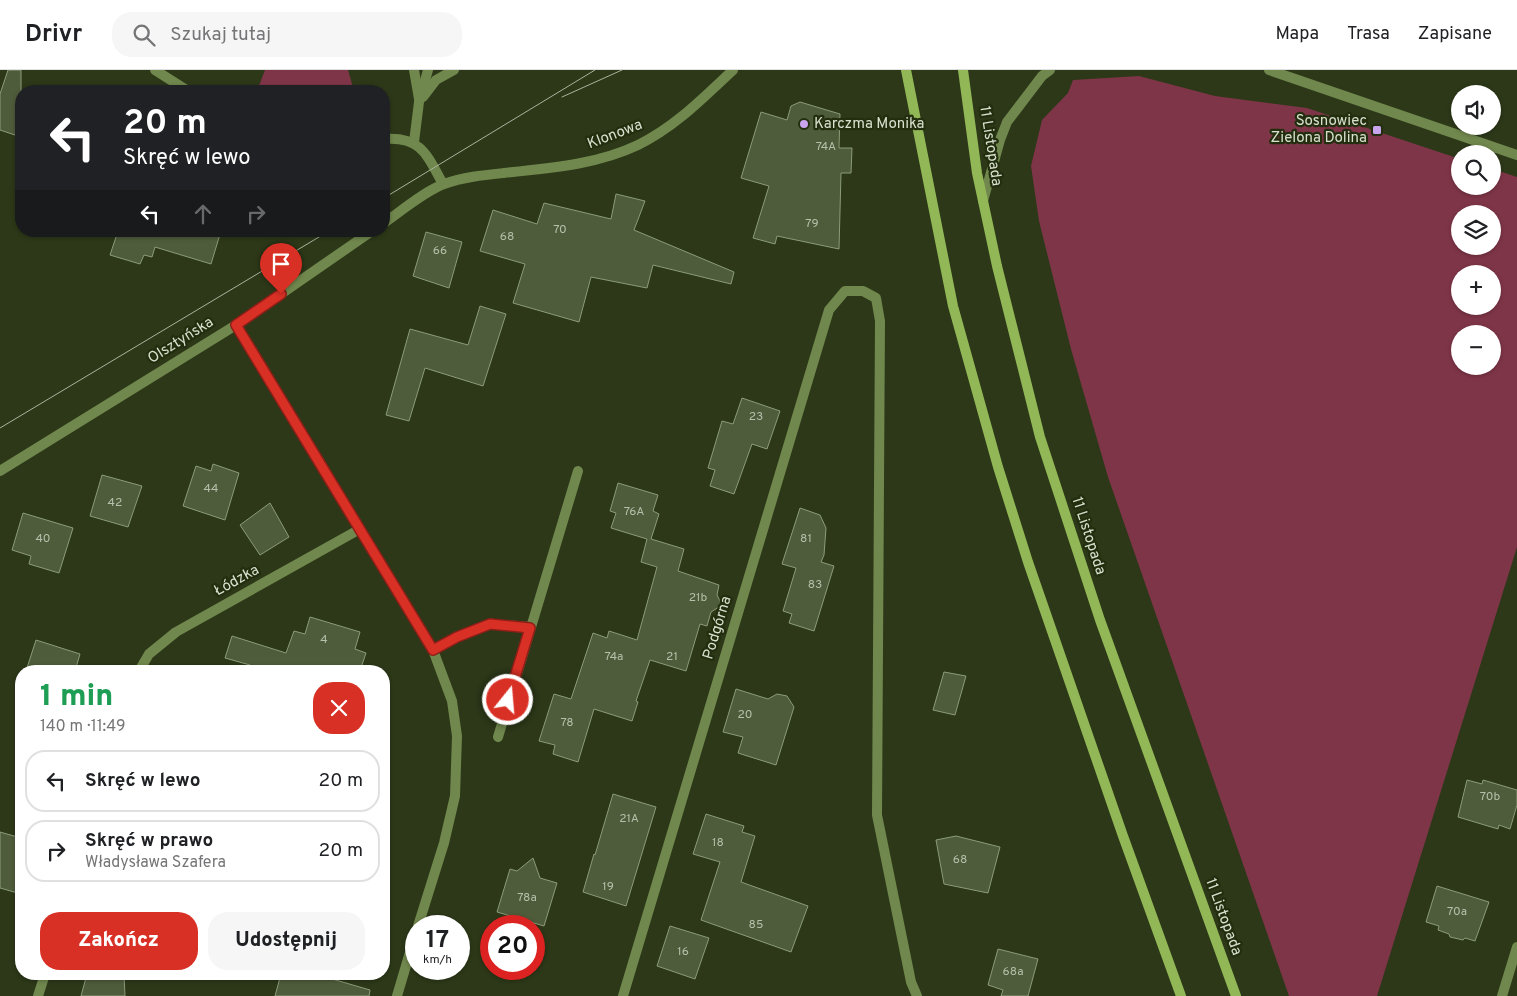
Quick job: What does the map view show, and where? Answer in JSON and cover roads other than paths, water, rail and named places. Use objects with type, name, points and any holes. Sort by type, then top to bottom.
[{"type":"main road","points":[[906,70],[952,306],[998,467],[1028,562],[1119,827],[1181,996]]},
{"type":"main road","name":"11 Listopada","points":[[964,70],[977,173],[997,266],[1040,437],[1100,620],[1236,996]]},
{"type":"street","points":[[155,70],[179,85]]},
{"type":"street","points":[[414,70],[419,102]]},
{"type":"street","points":[[414,142],[419,102],[428,70]]},
{"type":"street","points":[[419,102],[436,80],[454,70]]},
{"type":"street","name":"Klonowa","points":[[443,184],[485,175],[568,166],[602,159],[637,146],[682,118],[733,70]]},
{"type":"street","points":[[984,201],[1000,140],[1007,122],[1042,76],[1050,70]]},
{"type":"street","points":[[1269,70],[1517,155]]},
{"type":"street","points":[[390,139],[400,138],[414,142],[424,152],[443,184],[390,220]]},
{"type":"street","name":"Olsztyńska","points":[[0,470],[236,325],[363,237]]},
{"type":"street","name":"Podgórna","points":[[623,996],[829,310],[845,291],[863,291],[876,298],[880,321],[877,815],[912,982],[917,996]]},
{"type":"street","points":[[236,325],[433,650],[452,701],[457,736],[455,796],[444,843],[421,915]]},
{"type":"street","points":[[498,737],[578,471]]},
{"type":"street","name":"Łódzka","points":[[143,665],[149,654],[176,632],[360,529]]},
{"type":"street","points":[[433,650],[457,637],[490,624],[530,628]]},
{"type":"street","points":[[1502,996],[1517,947]]},
{"type":"street","points":[[397,996],[405,969]]},
{"type":"street","points":[[38,996],[43,980]]},
{"type":"tram line","points":[[390,194],[595,70]]},
{"type":"tram line","points":[[562,97],[622,70]]},
{"type":"tram line","points":[[0,428],[319,237]]},
{"type":"place","name":"Karczma Monika","points":[[804,124]]},
{"type":"place","name":"Sosnowiec Zielona Dolina","points":[[1377,130]]}]
